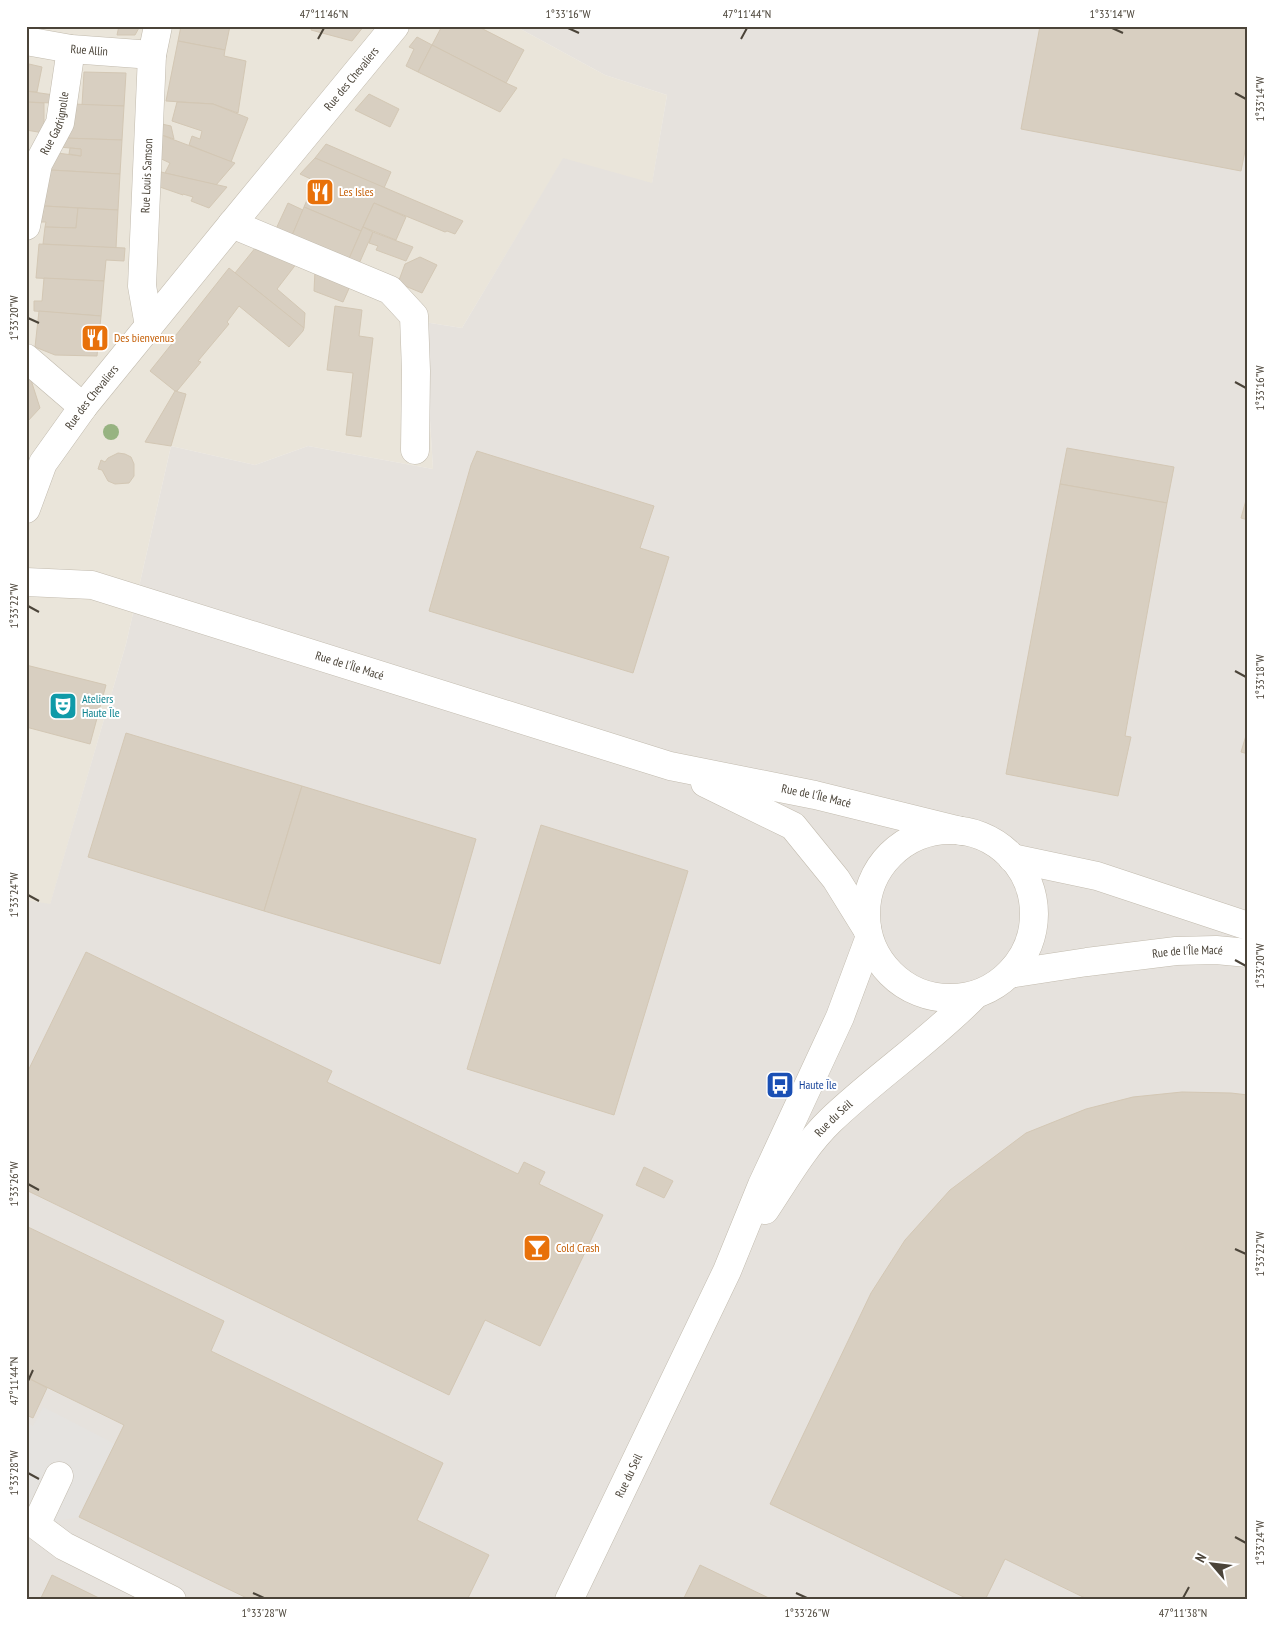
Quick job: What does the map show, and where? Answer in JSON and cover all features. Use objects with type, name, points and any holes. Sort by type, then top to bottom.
[{"type":"street","name":"Rue Louis Samson","points":[[149,326],[142,286],[152,55],[158,26]]},
{"type":"street","name":"Rue des Chevaliers","points":[[26,509],[43,462],[83,407],[396,26]]},
{"type":"street","name":"Rue Allin","points":[[26,41],[71,49],[152,55]]},
{"type":"street","name":"Rue Gadrignolle","points":[[26,226],[38,164],[60,123],[71,49]]},
{"type":"street","points":[[232,224],[390,290],[414,316],[416,372],[415,450]]},
{"type":"street","points":[[26,358],[83,407]]},
{"type":"street","name":"Rue de l'Île Macé","points":[[26,582],[92,585],[670,766],[815,795],[961,830]]},
{"type":"street","name":"Rue de l'Île Macé","points":[[670,766],[793,826],[836,879],[868,934]]},
{"type":"street","points":[[941,830],[961,830],[990,840],[1012,858],[1029,884],[1033,900],[1034,917],[1029,944],[1021,959],[1009,974],[996,985],[975,995],[960,998],[942,998],[917,992],[891,975],[881,963],[868,934],[866,910],[871,884],[878,870],[892,852],[906,842],[924,834],[941,830]]},
{"type":"street","points":[[1012,858],[1097,876],[1248,926]]},
{"type":"street","name":"Rue du Seil","points":[[569,1600],[726,1271],[762,1185],[840,1017],[868,934]]},
{"type":"street","name":"Rue de l'Île Macé","points":[[1009,974],[1176,951],[1216,950],[1248,953]]},
{"type":"street","name":"Rue du Seil","points":[[726,1271],[799,1158],[829,1122],[954,1016],[975,995]]},
{"type":"street","points":[[59,1476],[36,1525],[64,1546],[172,1600]]},
{"type":"shaded area","points":[[26,26],[515,26],[605,75],[667,95],[652,184],[563,159],[462,328],[424,322],[433,469],[308,446],[255,465],[171,446],[126,644],[50,905],[26,900]]},
{"type":"shaded area","points":[[515,26],[1248,26],[1248,1600],[26,1600],[26,900],[50,904],[126,644],[171,446],[255,465],[308,446],[433,469],[424,322],[462,328],[563,158],[652,183],[667,95],[605,75]]},
{"type":"shaded area","points":[[43,1407],[115,1444],[79,1517],[26,1525],[26,1422],[33,1426]]},
{"type":"building","points":[[119,26],[140,26],[135,35],[117,35]]},
{"type":"building","points":[[181,26],[230,26],[225,50],[178,41]]},
{"type":"building","points":[[312,26],[364,26],[352,41],[311,30]]},
{"type":"building","points":[[442,26],[477,26],[524,50],[506,83],[432,45]]},
{"type":"building","points":[[1040,26],[1248,26],[1248,136],[1241,171],[1021,129]]},
{"type":"building","points":[[417,37],[432,45],[418,72],[406,66],[414,49],[409,47]]},
{"type":"building","points":[[178,41],[225,50],[224,56],[246,61],[238,113],[213,104],[166,101]]},
{"type":"building","points":[[432,45],[517,88],[500,112],[418,72]]},
{"type":"building","points":[[29,64],[42,67],[37,92],[26,91]]},
{"type":"building","points":[[84,72],[126,73],[124,106],[82,105]]},
{"type":"building","points":[[26,91],[54,95],[53,103],[26,102]]},
{"type":"building","points":[[369,94],[399,109],[390,127],[355,110]]},
{"type":"building","points":[[26,102],[44,103],[44,133],[26,130]]},
{"type":"building","points":[[177,102],[213,104],[248,118],[231,162],[189,145],[192,136],[200,139],[202,131],[172,121]]},
{"type":"building","points":[[72,104],[124,106],[122,140],[63,138]]},
{"type":"building","points":[[157,123],[171,126],[174,139],[156,133]]},
{"type":"building","points":[[156,133],[235,163],[216,185],[165,173],[170,163],[155,156]]},
{"type":"building","points":[[63,138],[122,140],[120,174],[50,170],[57,153],[81,156],[81,149],[59,147]]},
{"type":"building","points":[[326,144],[391,172],[384,188],[315,158]]},
{"type":"building","points":[[70,148],[81,149],[81,156],[69,154]]},
{"type":"building","points":[[315,158],[463,221],[455,234],[445,232],[374,203],[361,231],[304,207],[315,181],[300,174]]},
{"type":"building","points":[[50,170],[120,174],[118,210],[44,206]]},
{"type":"building","points":[[154,170],[227,187],[209,208],[191,201],[193,197],[154,185]]},
{"type":"building","points":[[288,203],[303,210],[291,238],[275,231]]},
{"type":"building","points":[[374,203],[406,217],[396,240],[363,227]]},
{"type":"building","points":[[44,206],[78,208],[76,228],[45,227],[46,222],[41,222]]},
{"type":"building","points":[[304,207],[361,231],[348,261],[291,238]]},
{"type":"building","points":[[78,208],[118,210],[116,248],[43,244],[45,227],[76,228]]},
{"type":"building","points":[[363,227],[373,232],[358,266],[348,261]]},
{"type":"building","points":[[373,232],[413,247],[406,261],[376,250],[378,246],[369,243]]},
{"type":"building","points":[[39,244],[125,248],[124,261],[106,260],[104,281],[36,278]]},
{"type":"building","points":[[256,247],[297,263],[277,289],[305,313],[304,328],[235,273]]},
{"type":"building","points":[[420,257],[437,265],[422,293],[398,283],[405,264]]},
{"type":"building","points":[[229,268],[304,328],[303,331],[289,347],[239,306],[227,322],[229,324],[198,361],[201,362],[175,391],[150,371]]},
{"type":"building","points":[[315,270],[351,284],[343,302],[314,291]]},
{"type":"building","points":[[44,278],[104,281],[101,316],[34,311],[34,301],[42,301]]},
{"type":"building","points":[[335,306],[362,310],[359,336],[373,338],[361,437],[346,435],[353,373],[327,370]]},
{"type":"building","points":[[39,311],[101,316],[97,356],[55,355],[35,347]]},
{"type":"building","points":[[26,378],[31,380],[40,408],[26,423]]},
{"type":"building","points":[[175,391],[186,394],[171,446],[145,442]]},
{"type":"building","points":[[1067,448],[1174,467],[1167,503],[1060,484]]},
{"type":"building","points":[[477,451],[654,506],[640,548],[669,557],[633,673],[429,611],[471,465]]},
{"type":"building","points":[[118,453],[131,457],[134,464],[134,476],[129,483],[115,484],[108,481],[102,470],[98,469],[101,460],[105,462],[108,458]]},
{"type":"building","points":[[1060,484],[1167,503],[1125,736],[1131,737],[1118,796],[1006,774]]},
{"type":"building","points":[[1248,493],[1248,520],[1241,518]]},
{"type":"building","name":"Ateliers Haute Île","points":[[26,665],[106,685],[90,744],[26,727]]},
{"type":"building","points":[[1248,729],[1248,754],[1241,752]]},
{"type":"building","points":[[126,733],[302,786],[264,911],[88,857]]},
{"type":"building","points":[[302,786],[476,839],[440,964],[264,911]]},
{"type":"building","points":[[541,825],[688,871],[614,1115],[467,1069]]},
{"type":"building","points":[[86,952],[332,1071],[327,1082],[518,1174],[524,1162],[545,1172],[539,1184],[603,1215],[540,1346],[485,1320],[449,1395],[26,1190],[26,1075]]},
{"type":"building","points":[[1182,1092],[1248,1095],[1248,1600],[1085,1600],[1085,1598],[1005,1559],[985,1600],[970,1600],[770,1504],[871,1293],[905,1240],[950,1190],[1026,1133],[1086,1109],[1133,1097]]},
{"type":"building","points":[[644,1167],[673,1181],[664,1198],[636,1185]]},
{"type":"building","points":[[28,1227],[224,1321],[211,1351],[443,1463],[417,1520],[489,1555],[467,1600],[251,1600],[79,1517],[124,1425],[26,1377],[26,1231]]},
{"type":"building","points":[[26,1377],[47,1388],[33,1418],[26,1415]]},
{"type":"building","points":[[700,1565],[773,1600],[683,1600]]},
{"type":"building","points":[[52,1575],[103,1600],[40,1600]]},
{"type":"place","name":"Les Isles","points":[[320,192]]},
{"type":"place","name":"Des bienvenus","points":[[95,338]]},
{"type":"place","name":"Ateliers Haute Île","points":[[63,706]]},
{"type":"place","name":"Haute Île","points":[[780,1085]]},
{"type":"place","name":"Cold Crash","points":[[537,1248]]}]
